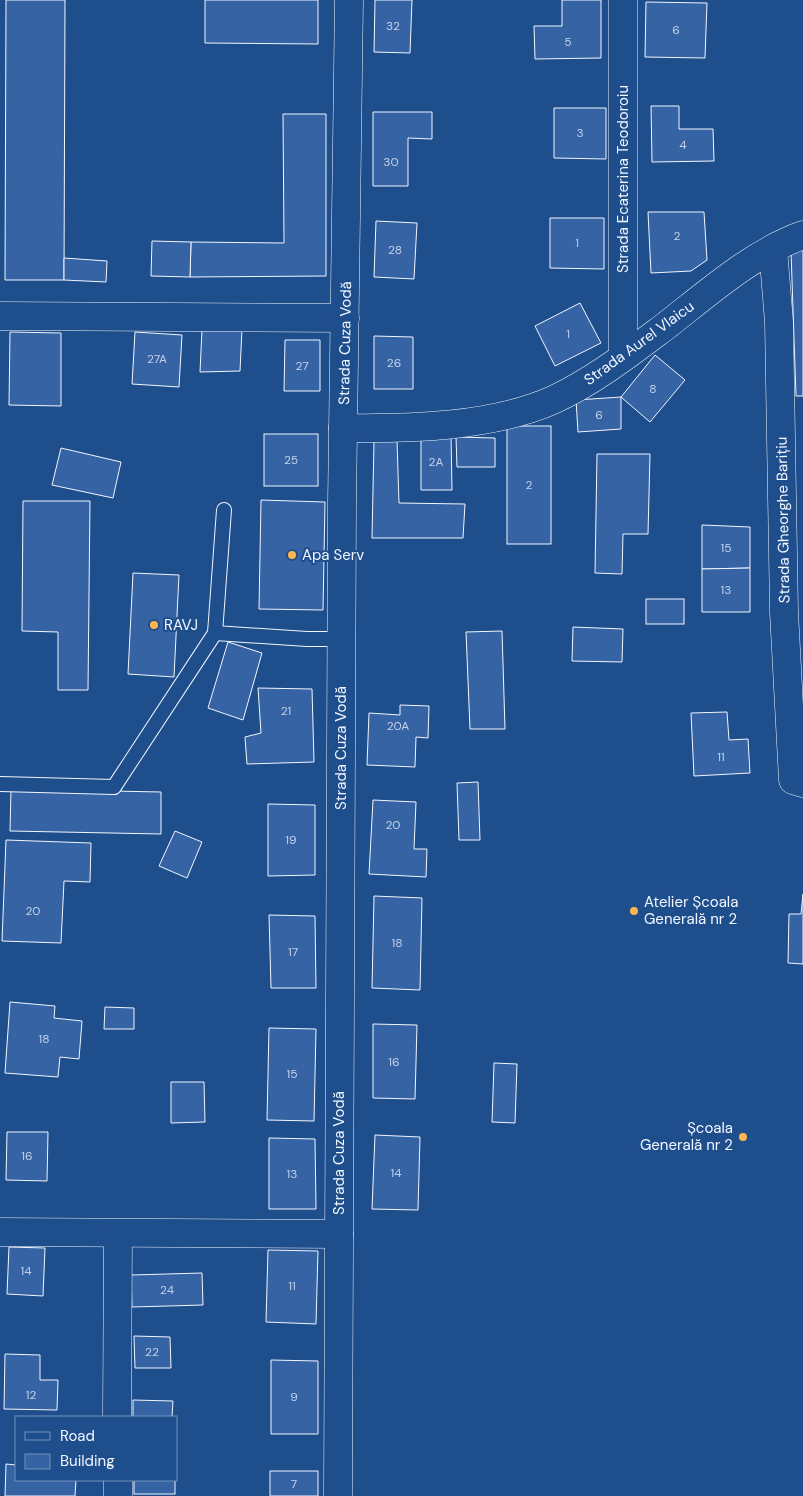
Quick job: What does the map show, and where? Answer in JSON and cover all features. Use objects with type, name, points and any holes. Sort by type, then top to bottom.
[{"type":"street","name":"Strada Cuza Vodă","points":[[338,1496],[343,428],[349,0]]},
{"type":"street","name":"Strada Ecaterina Teodoroiu","points":[[623,0],[623,357]]},
{"type":"street","name":"Strada Aurel Vlaicu","points":[[343,428],[392,429],[438,426],[514,414],[552,400],[587,381],[623,357],[721,283],[773,249],[803,235]]},
{"type":"street","name":"Strada Gheorghe Barițiu","points":[[773,249],[779,322],[784,612],[793,780],[803,784]]},
{"type":"street","points":[[0,316],[345,318]]},
{"type":"street","points":[[0,1232],[339,1234]]},
{"type":"street","points":[[117,1416],[118,1234]]},
{"type":"street","points":[[118,1481],[118,1496]]},
{"type":"lane","points":[[0,784],[114,787],[215,633],[224,510]]},
{"type":"lane","points":[[215,633],[307,639],[342,639]]},
{"type":"building","points":[[6,0],[65,0],[64,280],[5,280]]},
{"type":"building","points":[[205,0],[318,0],[318,44],[205,43]]},
{"type":"building","points":[[375,0],[412,0],[410,53],[374,52]]},
{"type":"building","points":[[562,0],[601,0],[601,58],[535,59],[534,26],[562,26]]},
{"type":"building","points":[[646,2],[707,3],[705,58],[645,57]]},
{"type":"building","points":[[651,106],[679,106],[679,129],[713,129],[714,161],[652,162]]},
{"type":"building","points":[[554,108],[606,108],[606,159],[554,158]]},
{"type":"building","points":[[373,112],[432,112],[432,139],[408,138],[408,186],[373,186]]},
{"type":"building","points":[[283,114],[326,114],[326,276],[190,277],[191,242],[284,243]]},
{"type":"building","points":[[648,212],[704,212],[707,260],[691,271],[651,273]]},
{"type":"building","points":[[550,218],[604,218],[604,269],[550,268]]},
{"type":"building","points":[[376,221],[417,223],[414,279],[374,277]]},
{"type":"building","points":[[152,241],[191,242],[190,277],[151,276]]},
{"type":"building","points":[[803,248],[803,396],[796,396],[791,251]]},
{"type":"building","points":[[64,258],[107,261],[106,282],[64,280]]},
{"type":"building","points":[[580,303],[601,343],[555,366],[535,326]]},
{"type":"building","points":[[202,329],[242,329],[240,371],[200,372]]},
{"type":"building","points":[[10,332],[61,333],[61,406],[9,405]]},
{"type":"building","points":[[135,332],[182,335],[179,387],[132,384]]},
{"type":"building","points":[[374,336],[413,337],[413,389],[374,389]]},
{"type":"building","points":[[285,340],[320,340],[320,391],[284,391]]},
{"type":"building","points":[[655,355],[685,380],[650,422],[621,397]]},
{"type":"building","points":[[621,397],[621,429],[578,432],[576,400]]},
{"type":"building","points":[[507,426],[551,426],[551,544],[507,544]]},
{"type":"building","points":[[264,434],[318,434],[318,486],[264,486]]},
{"type":"building","points":[[421,434],[451,434],[452,490],[421,490]]},
{"type":"building","points":[[456,437],[495,438],[495,467],[457,467]]},
{"type":"building","points":[[397,440],[399,503],[465,504],[463,538],[372,538],[374,441]]},
{"type":"building","points":[[61,448],[121,462],[113,498],[52,485]]},
{"type":"building","points":[[597,454],[650,454],[648,534],[623,534],[622,574],[595,573]]},
{"type":"building","name":"Apa Serv","points":[[261,500],[325,502],[323,610],[259,609]]},
{"type":"building","points":[[23,501],[90,501],[88,690],[58,690],[58,632],[22,631]]},
{"type":"building","points":[[702,525],[750,527],[750,568],[702,569]]},
{"type":"building","points":[[750,568],[750,612],[702,612],[702,569]]},
{"type":"building","name":"RAVJ","points":[[133,573],[179,575],[174,677],[128,674]]},
{"type":"building","points":[[646,599],[684,599],[684,624],[646,624]]},
{"type":"building","points":[[573,627],[623,629],[622,662],[572,661]]},
{"type":"building","points":[[502,631],[505,729],[470,729],[466,632]]},
{"type":"building","points":[[228,642],[262,653],[243,720],[208,708]]},
{"type":"building","points":[[258,688],[312,689],[314,762],[247,764],[245,737],[261,733]]},
{"type":"building","points":[[400,705],[429,706],[428,738],[416,737],[415,767],[367,765],[369,713],[400,715]]},
{"type":"building","points":[[727,712],[729,740],[748,739],[750,773],[694,776],[691,713]]},
{"type":"building","points":[[478,782],[480,840],[459,840],[457,783]]},
{"type":"building","points":[[11,789],[161,792],[161,834],[10,831]]},
{"type":"building","points":[[373,800],[416,802],[414,849],[427,849],[426,877],[369,874]]},
{"type":"building","points":[[268,804],[315,805],[315,875],[268,876]]},
{"type":"building","points":[[175,831],[202,842],[187,878],[159,866]]},
{"type":"building","points":[[6,840],[91,843],[90,882],[64,881],[61,943],[2,941]]},
{"type":"building","points":[[803,894],[803,964],[788,963],[789,914],[801,914]]},
{"type":"building","points":[[374,896],[422,898],[420,990],[372,988]]},
{"type":"building","points":[[269,915],[315,916],[316,988],[271,988]]},
{"type":"building","points":[[10,1002],[55,1006],[54,1018],[82,1021],[79,1059],[60,1057],[58,1077],[5,1073]]},
{"type":"building","points":[[105,1007],[134,1008],[134,1029],[104,1029]]},
{"type":"building","points":[[373,1024],[417,1025],[415,1099],[373,1098]]},
{"type":"building","points":[[269,1028],[316,1029],[314,1121],[267,1120]]},
{"type":"building","points":[[494,1063],[517,1064],[515,1123],[492,1122]]},
{"type":"building","points":[[171,1082],[204,1082],[205,1122],[171,1123]]},
{"type":"building","points":[[7,1132],[48,1132],[47,1181],[6,1180]]},
{"type":"building","points":[[375,1135],[420,1137],[418,1210],[372,1209]]},
{"type":"building","points":[[269,1138],[315,1139],[316,1209],[269,1209]]},
{"type":"building","points":[[9,1247],[45,1248],[43,1296],[7,1294]]},
{"type":"building","points":[[268,1250],[318,1251],[316,1324],[266,1322]]},
{"type":"building","points":[[202,1273],[203,1305],[132,1307],[131,1275]]},
{"type":"building","points":[[134,1336],[170,1337],[171,1368],[135,1368]]},
{"type":"building","points":[[5,1354],[40,1355],[40,1380],[58,1380],[57,1410],[4,1409]]},
{"type":"building","points":[[271,1360],[318,1361],[318,1434],[271,1434]]},
{"type":"building","points":[[133,1400],[173,1401],[172,1416],[133,1416]]},
{"type":"building","points":[[6,1464],[15,1465],[15,1481],[76,1481],[75,1496],[5,1496]]},
{"type":"building","points":[[270,1471],[318,1471],[318,1496],[270,1496]]},
{"type":"building","points":[[134,1481],[175,1481],[175,1494],[134,1494]]},
{"type":"place","name":"Apa Serv","points":[[292,555]]},
{"type":"place","name":"RAVJ","points":[[154,625]]},
{"type":"place","name":"Atelier Școala Generală nr 2","points":[[634,911]]},
{"type":"place","name":"Școala Generală nr 2","points":[[743,1137]]}]
